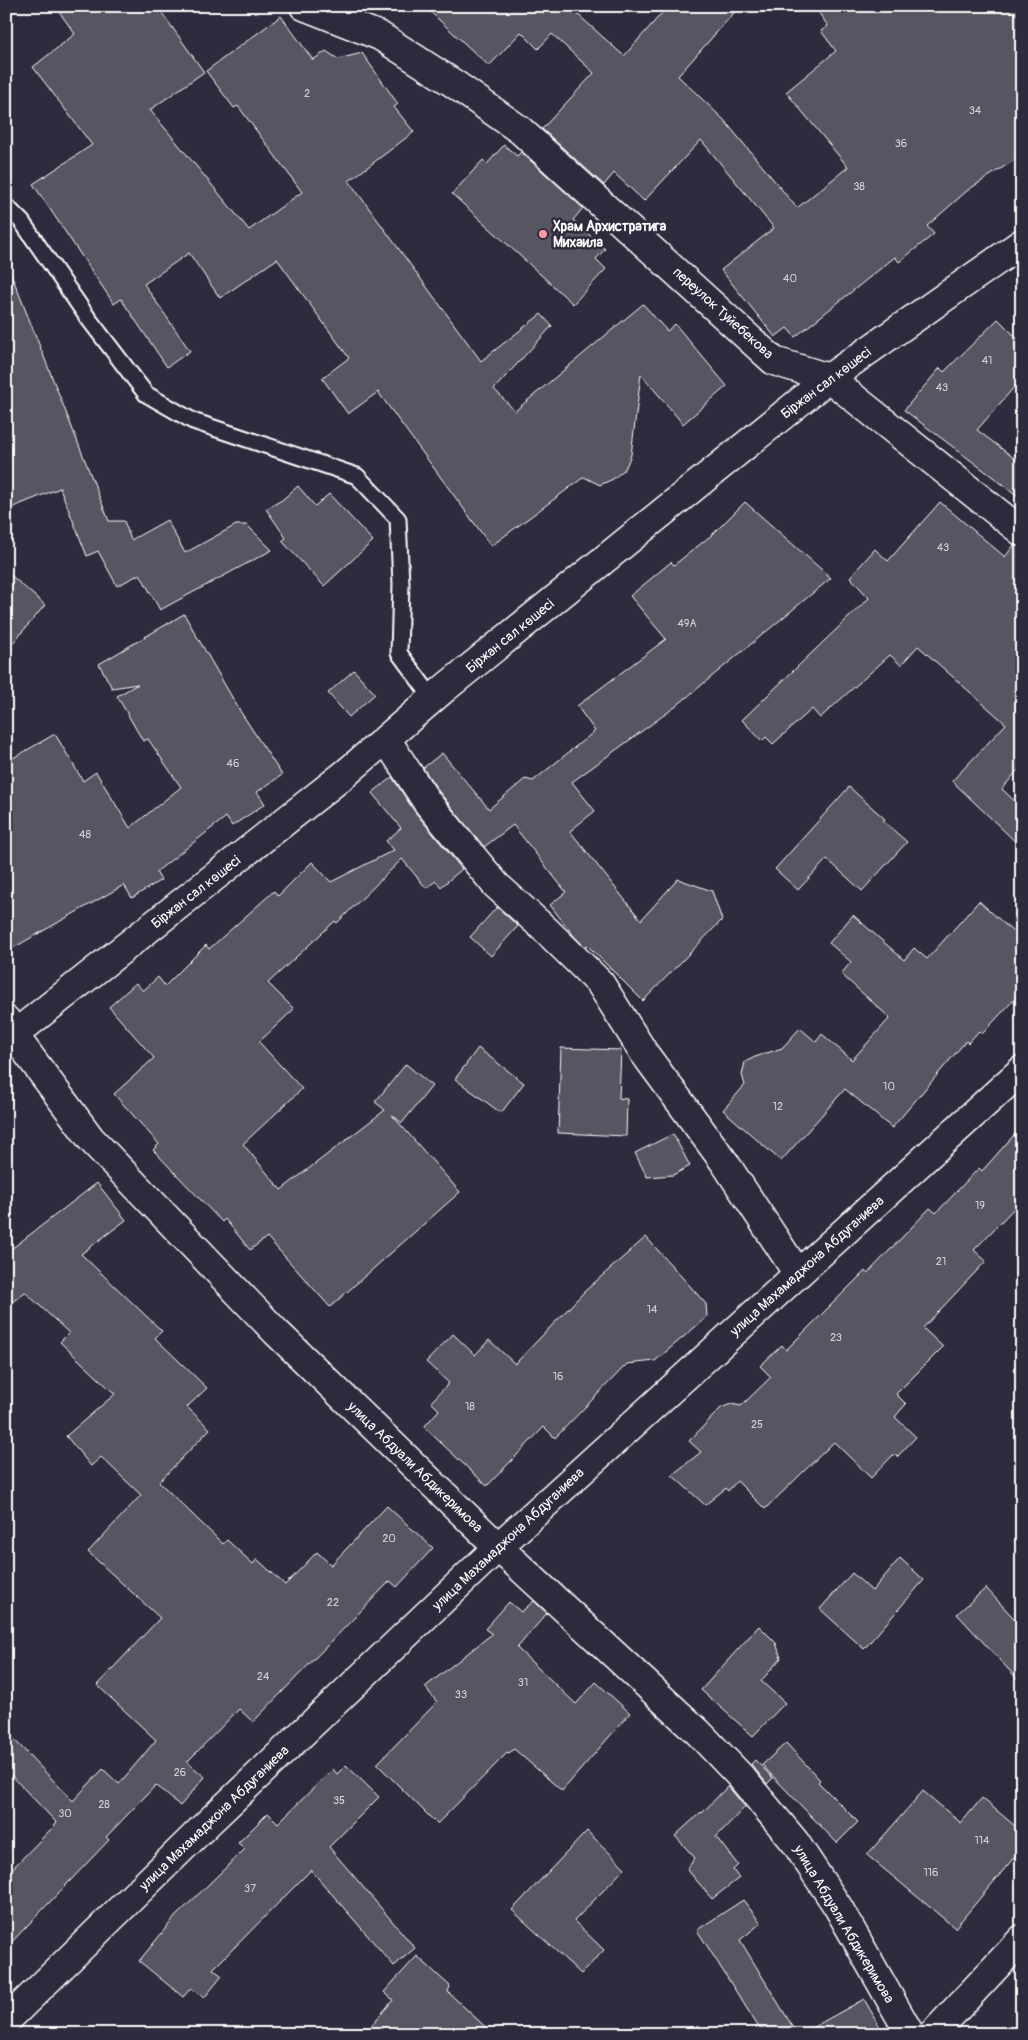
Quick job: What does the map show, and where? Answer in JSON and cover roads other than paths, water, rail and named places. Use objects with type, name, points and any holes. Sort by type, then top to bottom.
[{"type":"street","name":"переулок Туйебекова","points":[[304,6],[380,36],[461,88],[520,130],[774,361],[829,378],[1022,532]]},
{"type":"street","name":"Біржан сал көшесі","points":[[9,1032],[337,780],[433,699],[829,378],[1022,242]]},
{"type":"street","points":[[386,739],[427,802],[496,885],[600,983],[644,1054],[725,1163],[798,1274]]},
{"type":"street","name":"улица Абдуали Абдикеримова","points":[[9,1032],[91,1139],[276,1332],[498,1547],[698,1732],[741,1777],[795,1842],[838,1907],[910,2034]]},
{"type":"street","name":"улица Махамаджона Абдуганиева","points":[[6,2021],[217,1814],[498,1547],[1022,1070]]},
{"type":"street","points":[[933,2034],[1022,1939]]},
{"type":"lane","points":[[6,206],[22,222],[88,318],[146,394],[192,421],[357,476],[398,519],[401,584],[398,653],[433,699]]},
{"type":"place","name":"Храм Архистратига Михаила","points":[[543,234]]}]
